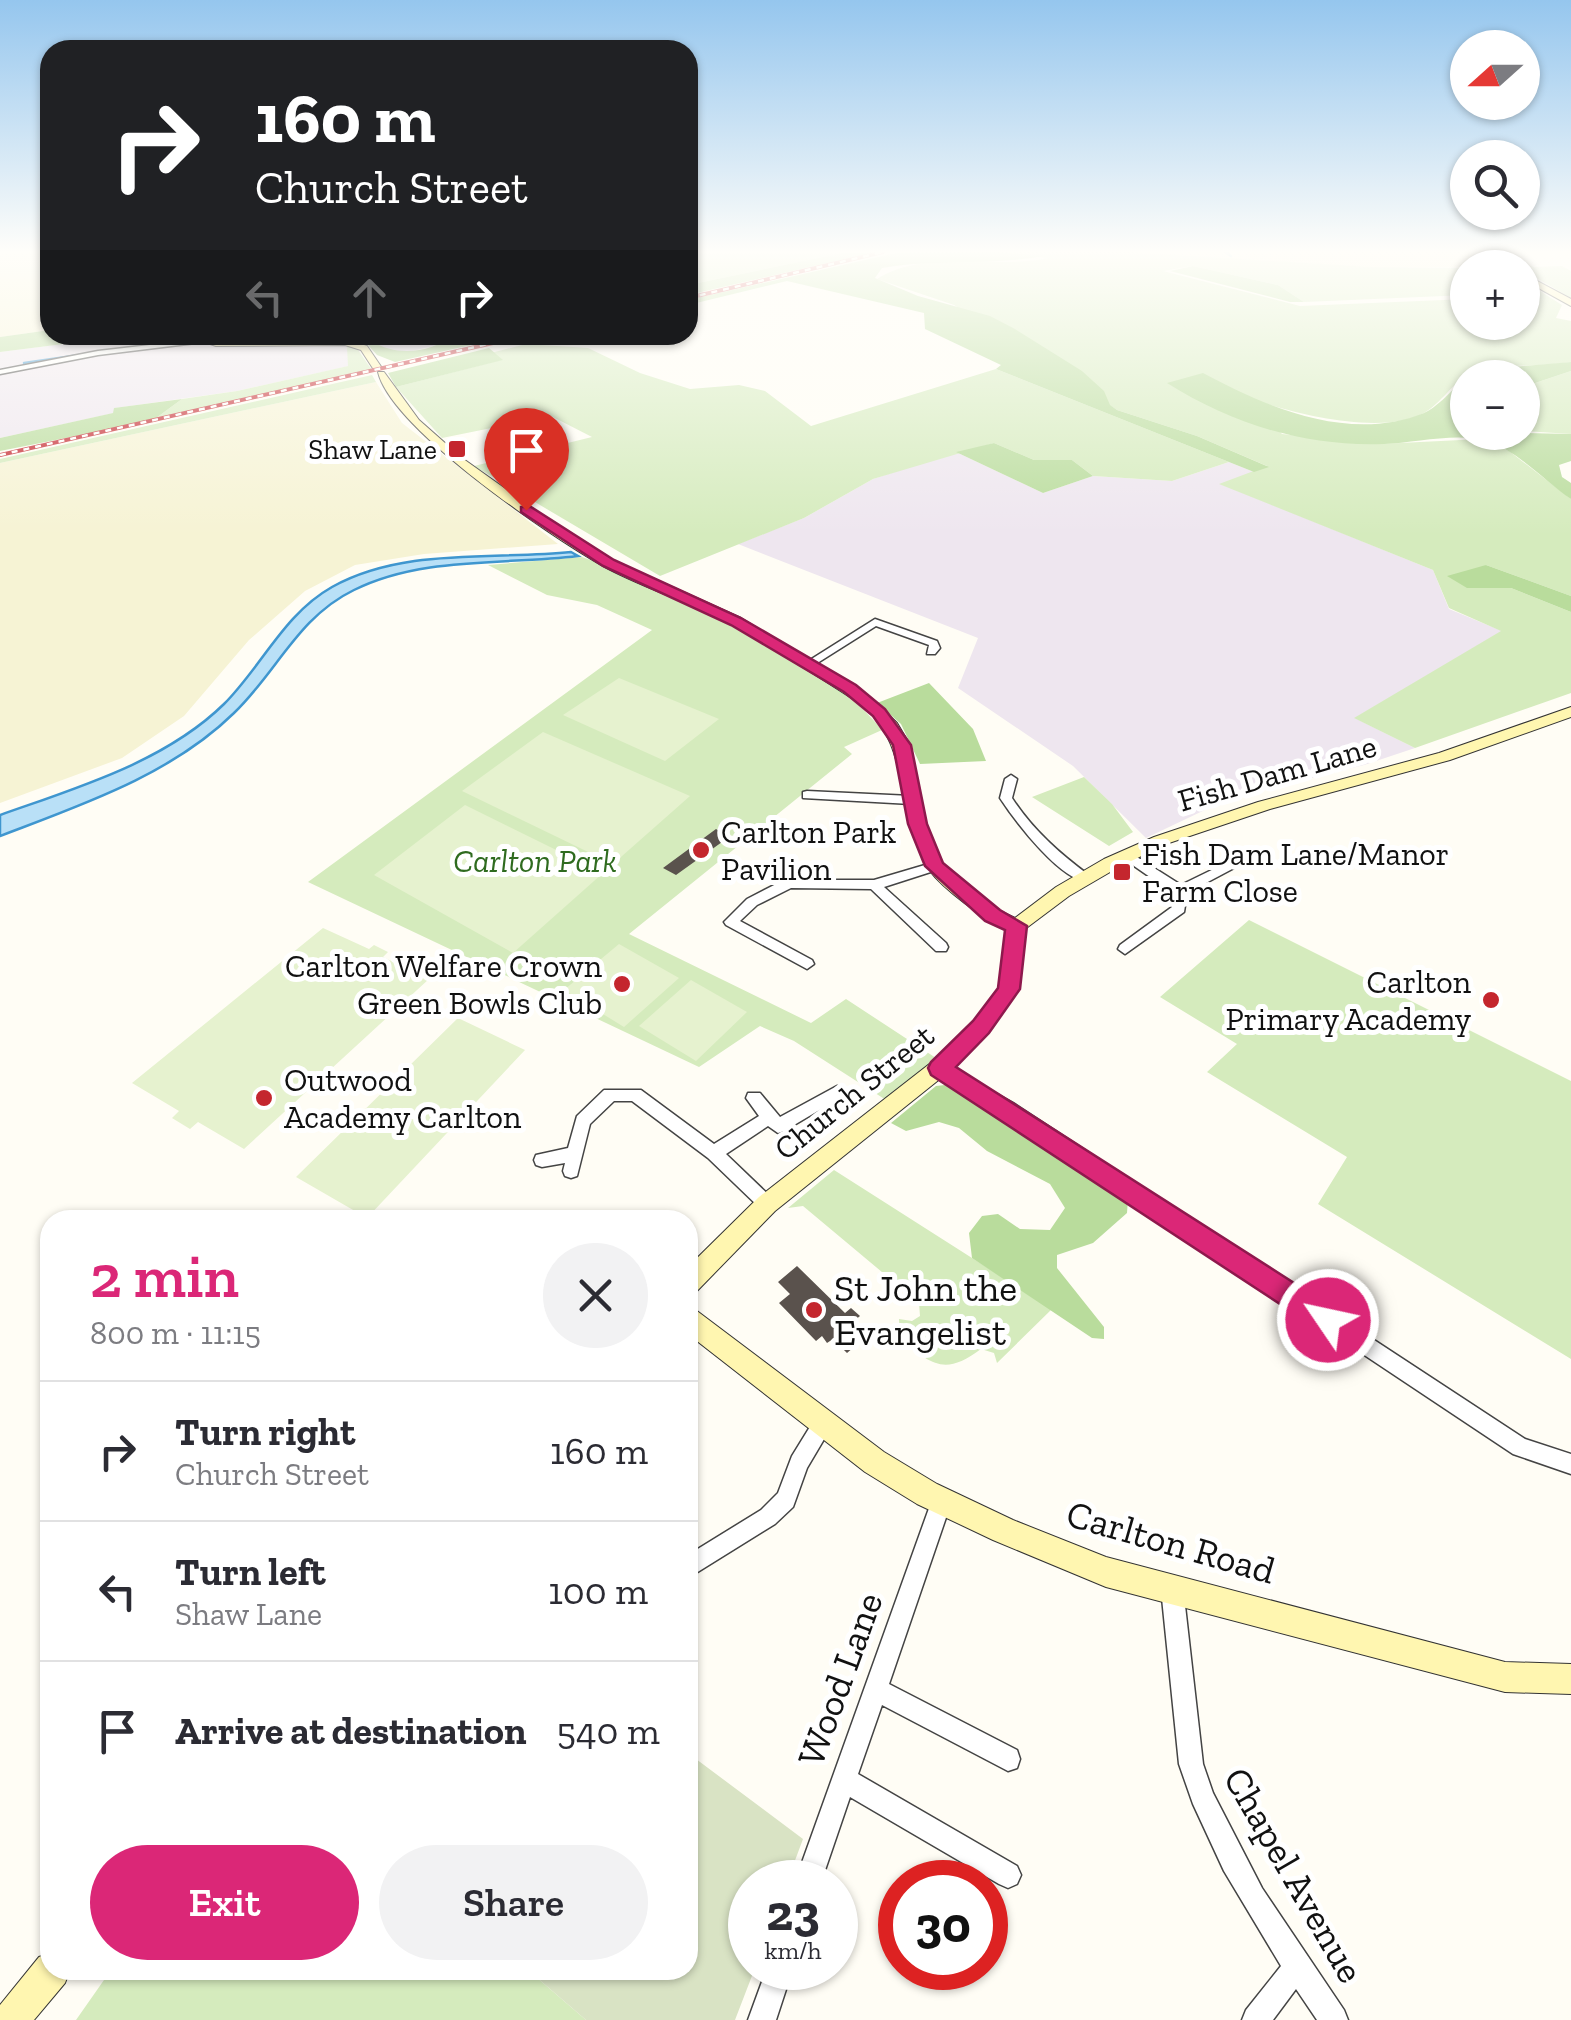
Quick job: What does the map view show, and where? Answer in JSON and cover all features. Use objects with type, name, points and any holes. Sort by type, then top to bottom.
[{"type":"street","points":[[0,372],[156,346]]},
{"type":"street","points":[[359,346],[364,348],[415,422],[457,459],[542,521],[608,563],[736,621],[850,689],[892,726],[906,758],[924,848],[935,866],[993,916],[1016,926]]},
{"type":"street","points":[[807,665],[875,622],[933,643],[936,648],[931,652]]},
{"type":"street","name":"Fish Dam Lane","points":[[1016,926],[1048,899],[1183,830],[1252,806],[1464,752],[1571,712]]},
{"type":"street","points":[[1030,785],[1006,777],[1006,798],[1038,844],[1085,880]]},
{"type":"street","points":[[807,795],[912,800]]},
{"type":"street","points":[[1128,856],[1180,891]]},
{"type":"street","points":[[807,964],[724,918],[789,883],[874,885],[935,866]]},
{"type":"street","points":[[1180,891],[1229,867]]},
{"type":"street","points":[[874,885],[941,947]]},
{"type":"street","points":[[1125,949],[1179,908],[1180,891]]},
{"type":"street","name":"Church Street","points":[[698,1272],[767,1204],[940,1068],[981,1027],[1009,989],[1016,926]]},
{"type":"street","points":[[940,1068],[1007,1108],[1520,1447],[1571,1464]]},
{"type":"street","points":[[754,1098],[778,1126],[838,1092]]},
{"type":"street","points":[[542,1160],[573,1163],[582,1121],[610,1096],[634,1095],[714,1153],[767,1204]]},
{"type":"street","points":[[714,1153],[770,1117]]},
{"type":"street","name":"Carlton Road","points":[[698,1327],[823,1424],[905,1481],[1054,1552],[1106,1572],[1505,1678],[1571,1679]]},
{"type":"street","points":[[698,1562],[768,1517],[786,1500],[799,1463],[823,1424]]},
{"type":"street","name":"Wood Lane","points":[[816,1860],[942,1500]]},
{"type":"street","name":"Chapel Avenue","points":[[1172,1588],[1190,1764],[1196,1785],[1219,1834],[1296,1968],[1334,2020]]},
{"type":"street","points":[[876,1690],[1008,1759]]},
{"type":"street","points":[[844,1779],[982,1860]]},
{"type":"street","points":[[1256,2020],[1296,1968]]},
{"type":"street","points":[[11,2020],[44,1980]]},
{"type":"street","points":[[762,2020],[772,1990]]},
{"type":"shaded area","points":[[46,346],[351,346],[349,366],[237,391],[115,408],[114,413],[0,438],[0,352]]},
{"type":"shaded area","points":[[380,346],[431,346],[408,352],[388,352]]},
{"type":"shaded area","points":[[376,382],[402,423],[558,544],[424,554],[355,565],[305,591],[249,640],[184,716],[122,758],[0,803],[0,463]]},
{"type":"shaded area","points":[[956,452],[1043,493],[1093,476],[1172,481],[1229,462],[1254,472],[1221,484],[1433,570],[1449,609],[1502,631],[1355,718],[1415,748],[1364,765],[1230,798],[1146,838],[1073,766],[958,688],[978,638],[738,544],[804,518],[873,479]]},
{"type":"green space","points":[[0,346],[46,346],[0,352]]},
{"type":"green space","points":[[369,346],[402,351],[465,346],[395,362],[377,355]]},
{"type":"green space","points":[[517,346],[588,348],[640,373],[690,389],[739,385],[765,391],[811,426],[996,369],[1229,462],[1172,481],[1093,476],[1072,460],[1034,460],[994,443],[873,479],[804,518],[660,576],[474,466],[592,437],[551,416],[442,438],[396,387],[501,360],[491,353]]},
{"type":"green space","points":[[961,346],[1043,346],[1082,371],[1104,391],[1117,410],[1197,436],[1269,467],[1254,472],[996,369],[1001,365]]},
{"type":"green space","points":[[1018,346],[1571,346],[1571,362],[1548,365],[1540,365],[1540,360],[1450,360],[1450,390],[1430,409],[1413,418],[1391,422],[1341,421],[1250,398],[1282,434],[1380,444],[1450,441],[1450,450],[1507,450],[1571,499],[1571,596],[1486,565],[1467,588],[1511,588],[1571,612],[1571,693],[1415,748],[1354,718],[1501,631],[1449,608],[1433,570],[1219,484],[1267,466],[1197,436],[1117,410]]},
{"type":"green space","points":[[347,347],[356,347],[372,370],[152,421],[182,399],[348,366]]},
{"type":"green space","points":[[489,348],[503,360],[396,387],[388,373]]},
{"type":"green space","points":[[1571,362],[1571,371],[1540,381],[1540,365]]},
{"type":"green space","points":[[1571,371],[1571,434],[1540,432],[1540,381]]},
{"type":"green space","points":[[1203,373],[1282,409],[1339,423],[1396,421],[1436,405],[1450,392],[1450,439],[1384,444],[1326,442],[1244,421],[1167,383]]},
{"type":"green space","points":[[372,375],[376,382],[0,463],[0,459]]},
{"type":"green space","points":[[182,399],[152,421],[0,451],[0,438],[113,413],[114,408]]},
{"type":"green space","points":[[1540,433],[1571,434],[1571,461],[1559,465],[1562,477],[1571,483],[1571,499],[1505,450],[1540,450]]},
{"type":"green space","points":[[994,443],[1034,460],[1072,460],[1093,476],[1043,493],[956,452]]},
{"type":"green space","name":"Carlton Park","points":[[582,557],[701,606],[784,651],[856,702],[882,730],[844,747],[852,754],[629,934],[811,1023],[846,999],[936,1058],[886,1100],[794,1041],[760,1026],[699,1067],[308,882],[652,630],[597,605],[547,595],[488,565]]},
{"type":"green space","points":[[1486,565],[1571,596],[1571,612],[1511,588],[1467,588],[1447,576]]},
{"type":"green space","points":[[619,678],[719,719],[665,761],[563,715]]},
{"type":"green space","points":[[929,683],[973,729],[986,761],[920,764],[901,724],[877,703]]},
{"type":"green space","points":[[543,732],[690,796],[613,864],[462,791]]},
{"type":"green space","points":[[1084,777],[1133,832],[1109,846],[1032,797]]},
{"type":"green space","points":[[465,805],[603,873],[513,953],[374,875]]},
{"type":"green space","points":[[1249,920],[1571,1081],[1571,1359],[1318,1204],[1347,1157],[1207,1072],[1237,1044],[1160,997]]},
{"type":"green space","points":[[323,928],[369,949],[374,945],[388,952],[383,957],[429,979],[244,1149],[198,1122],[190,1129],[172,1118],[179,1111],[132,1083]]},
{"type":"green space","name":"Carlton Welfare Crown Green Bowls Club","points":[[619,944],[679,978],[624,1027],[564,990]]},
{"type":"green space","points":[[691,980],[747,1012],[696,1061],[639,1026]]},
{"type":"green space","points":[[458,1018],[525,1050],[375,1210],[353,1210],[296,1177]]},
{"type":"green space","points":[[945,1085],[1128,1199],[1127,1213],[1093,1243],[1057,1255],[1057,1268],[1104,1327],[1104,1339],[1092,1338],[972,1258],[969,1233],[982,1216],[998,1214],[1020,1229],[1050,1230],[1065,1208],[1050,1184],[987,1151],[959,1128],[939,1122],[906,1131],[891,1123],[936,1086]]},
{"type":"green space","points":[[834,1170],[1052,1309],[997,1363],[994,1353],[981,1349],[948,1365],[930,1361],[900,1339],[899,1319],[912,1321],[920,1316],[919,1303],[803,1206],[788,1208]]},
{"type":"green space","points":[[698,1760],[803,1839],[795,1860],[728,1860],[728,1990],[747,1990],[735,2020],[586,2020],[540,1980],[698,1980]]},
{"type":"green space","points":[[104,1980],[540,1980],[586,2020],[76,2020]]},
{"type":"water","points":[[571,552],[578,556],[407,572],[354,590],[318,615],[234,713],[182,754],[124,786],[0,836],[0,815],[118,771],[201,724],[238,689],[300,611],[332,587],[360,574],[419,560]]},
{"type":"building","name":"Carlton Park Pavilion","points":[[716,829],[729,837],[676,875],[663,868]]},
{"type":"building","name":"St John the Evangelist","points":[[797,1266],[845,1313],[851,1308],[860,1316],[854,1321],[868,1335],[847,1353],[833,1339],[827,1343],[822,1336],[816,1341],[779,1303],[790,1294],[778,1282]]},
{"type":"waterway","points":[[24,363],[140,346]]},
{"type":"railway","points":[[0,455],[478,346]]},
{"type":"place","name":"Shaw Lane","points":[[457,449]]},
{"type":"place","name":"Carlton Park Pavilion","points":[[701,850]]},
{"type":"place","name":"Fish Dam Lane/Manor Farm Close","points":[[1122,872]]},
{"type":"place","name":"Carlton Welfare Crown Green Bowls Club","points":[[622,984]]},
{"type":"place","name":"Carlton Primary Academy","points":[[1491,1000]]},
{"type":"place","name":"Outwood Academy Carlton","points":[[264,1098]]},
{"type":"place","name":"St John the Evangelist","points":[[814,1310]]},
{"type":"route","points":[[526,510],[608,563],[736,621],[850,689],[879,712],[902,745],[917,824],[924,848],[935,866],[993,916],[1016,926],[1009,989],[981,1027],[940,1068],[1328,1320]]}]
